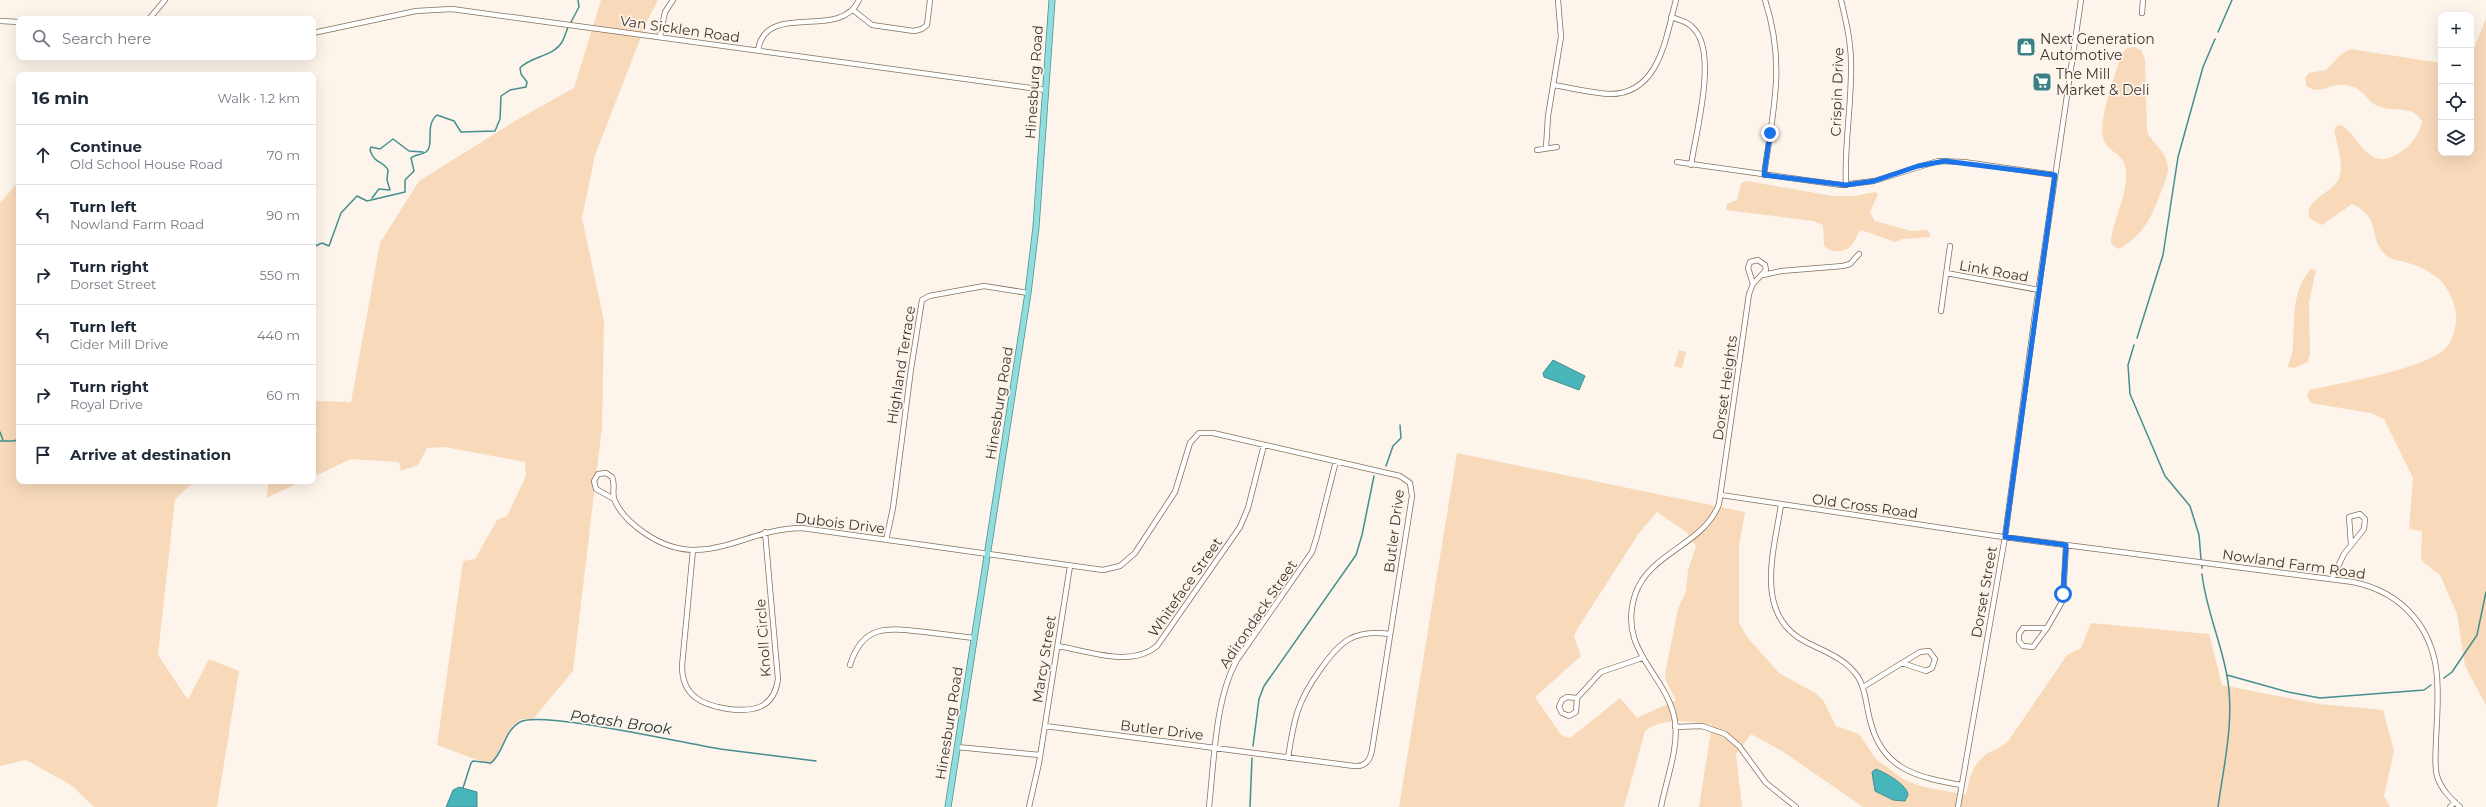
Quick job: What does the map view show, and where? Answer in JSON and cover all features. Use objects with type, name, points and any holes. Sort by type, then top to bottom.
[{"type":"main road","name":"Hinesburg Road","points":[[948,807],[1028,293],[1036,227],[1052,0]]},
{"type":"street","points":[[152,16],[165,0]]},
{"type":"street","points":[[660,36],[665,12],[673,0]]},
{"type":"street","points":[[758,50],[763,34],[775,24],[836,18],[853,10],[859,0]]},
{"type":"street","points":[[1546,148],[1561,32],[1558,0]]},
{"type":"street","points":[[1553,85],[1610,94],[1634,88],[1647,78],[1655,68],[1676,0]]},
{"type":"street","points":[[1764,175],[1778,73],[1775,37],[1765,0]]},
{"type":"street","name":"Crispin Drive","points":[[1841,0],[1848,31],[1851,63],[1846,134],[1846,185]]},
{"type":"street","name":"Dorset Street","points":[[1958,807],[2005,537],[2055,175],[2081,0]]},
{"type":"street","points":[[2142,13],[2143,0]]},
{"type":"street","points":[[853,10],[872,25],[914,31],[922,29],[927,25],[932,1]]},
{"type":"street","name":"Van Sicklen Road","points":[[316,32],[416,11],[440,9],[660,36],[1046,90]]},
{"type":"street","points":[[1671,17],[1693,27],[1700,37],[1703,51],[1704,79],[1691,165]]},
{"type":"street","points":[[0,21],[16,22]]},
{"type":"street","points":[[1537,150],[1557,147]]},
{"type":"street","points":[[1677,162],[1846,185],[1874,181],[1938,162],[1964,162],[2055,175]]},
{"type":"street","points":[[1941,311],[1950,246]]},
{"type":"street","points":[[1753,284],[1763,275],[1781,271],[1843,266],[1850,264],[1859,254]]},
{"type":"street","name":"Dorset Heights","points":[[1675,727],[1668,698],[1642,658],[1634,640],[1632,622],[1634,603],[1638,587],[1658,563],[1692,539],[1708,525],[1716,512],[1721,495],[1748,301],[1753,284],[1748,271],[1750,262],[1758,260],[1763,262],[1766,270],[1763,275]]},
{"type":"street","name":"Link Road","points":[[1946,273],[2039,290]]},
{"type":"street","name":"Highland Terrace","points":[[886,540],[893,508],[922,300],[929,296],[981,286],[1028,293]]},
{"type":"street","name":"Butler Drive","points":[[988,553],[1070,566],[1110,569],[1120,566],[1131,558],[1175,492],[1190,443],[1195,435],[1207,432],[1400,476],[1411,486],[1412,496],[1372,750],[1368,760],[1361,766],[1288,758],[1045,726]]},
{"type":"street","name":"Whiteface Street","points":[[1058,646],[1129,657],[1142,655],[1157,646],[1244,520],[1264,445]]},
{"type":"street","name":"Adirondack Street","points":[[1209,807],[1222,705],[1228,678],[1237,660],[1312,552],[1319,531],[1336,461]]},
{"type":"street","name":"Dubois Drive","points":[[614,499],[612,477],[606,473],[598,474],[594,481],[596,489],[614,499],[626,517],[648,536],[669,545],[693,550],[722,548],[765,532],[783,529],[808,528],[988,553]]},
{"type":"street","name":"Old Cross Road","points":[[1721,495],[2005,537]]},
{"type":"street","points":[[1781,505],[1770,578],[1770,594],[1774,608],[1785,626],[1794,635],[1845,662],[1852,670],[1863,687],[1874,735],[1892,761],[1905,771],[1920,777],[1961,785]]},
{"type":"street","points":[[2332,579],[2340,560],[2365,527],[2364,517],[2360,514],[2349,517],[2351,544]]},
{"type":"street","name":"Knoll Circle","points":[[693,550],[682,666],[684,683],[694,698],[706,705],[751,710],[769,700],[775,690],[778,679],[765,532]]},
{"type":"street","name":"Nowland Farm Road","points":[[2005,537],[2332,579],[2363,584],[2387,594],[2408,611],[2428,637],[2438,668],[2436,767],[2440,783],[2460,807]]},
{"type":"street","points":[[2047,628],[2023,628],[2019,634],[2019,641],[2023,646],[2033,647],[2047,628],[2062,600],[2066,545]]},
{"type":"street","name":"Marcy Street","points":[[1030,807],[1045,726],[1070,566]]},
{"type":"street","points":[[850,665],[861,642],[879,630],[909,630],[974,638]]},
{"type":"street","points":[[1288,758],[1293,724],[1300,700],[1332,652],[1347,639],[1358,635],[1370,633],[1390,634]]},
{"type":"street","points":[[1863,687],[1902,663],[1923,651],[1932,653],[1935,659],[1932,668],[1926,670],[1902,663]]},
{"type":"street","points":[[1576,698],[1601,672],[1642,658]]},
{"type":"street","points":[[1567,697],[1576,698],[1578,709],[1574,714],[1567,716],[1562,713],[1559,708],[1562,700],[1567,697]]},
{"type":"street","points":[[1661,807],[1675,727],[1702,726],[1725,734],[1739,746],[1771,788],[1796,807]]},
{"type":"street","points":[[957,747],[1040,755]]},
{"type":"street","points":[[2450,807],[2455,802]]},
{"type":"shaded area","points":[[601,0],[658,0],[648,19],[595,155],[582,218],[604,321],[602,427],[573,671],[533,719],[522,719],[512,726],[491,765],[437,745],[463,561],[475,559],[497,520],[507,516],[526,476],[525,462],[445,447],[427,448],[418,465],[401,471],[399,462],[351,459],[316,476],[316,401],[351,402],[380,243],[419,181],[520,118],[574,88]]},
{"type":"shaded area","points":[[2486,18],[2486,705],[2465,666],[2457,614],[2440,575],[2423,562],[2421,557],[2422,531],[2409,529],[2413,478],[2384,419],[2371,413],[2311,403],[2307,396],[2309,390],[2401,369],[2434,356],[2445,349],[2452,339],[2456,313],[2452,298],[2447,288],[2433,274],[2412,264],[2388,257],[2380,249],[2371,222],[2362,210],[2352,204],[2322,225],[2309,218],[2311,205],[2315,200],[2331,188],[2339,178],[2341,167],[2334,131],[2336,126],[2341,125],[2349,131],[2367,152],[2374,157],[2381,159],[2391,157],[2409,145],[2415,138],[2422,121],[2418,116],[2409,111],[2375,105],[2362,92],[2352,87],[2340,85],[2321,90],[2311,89],[2306,86],[2305,78],[2309,73],[2326,70],[2340,55],[2350,49],[2438,63],[2438,156],[2474,156],[2474,48]]},
{"type":"shaded area","points":[[2135,47],[2141,50],[2145,59],[2147,131],[2149,136],[2163,153],[2167,162],[2168,171],[2158,201],[2146,225],[2127,244],[2118,249],[2111,243],[2114,227],[2124,194],[2126,170],[2125,164],[2120,157],[2105,143],[2103,135],[2104,112],[2122,53],[2127,48]]},
{"type":"shaded area","points":[[1746,181],[1833,196],[1854,196],[1875,192],[1878,194],[1870,212],[1875,221],[1912,231],[1926,230],[1930,233],[1930,237],[1903,239],[1895,242],[1861,230],[1853,244],[1845,250],[1830,250],[1824,246],[1823,225],[1813,221],[1726,210],[1727,204],[1737,200],[1741,183]]},
{"type":"shaded area","points":[[16,184],[16,484],[192,484],[175,499],[158,655],[188,700],[209,659],[239,671],[217,807],[94,807],[71,785],[26,760],[0,766],[0,203]]},
{"type":"shaded area","points":[[2311,269],[2316,270],[2309,303],[2310,353],[2308,362],[2294,368],[2288,367],[2293,349],[2294,315],[2297,296],[2300,286]]},
{"type":"shaded area","points":[[1679,350],[1686,352],[1682,368],[1674,366]]},
{"type":"shaded area","points":[[1457,453],[1745,512],[1739,546],[1739,623],[1748,638],[1779,673],[1817,694],[1823,700],[1836,726],[1859,734],[1876,759],[1903,779],[1920,786],[1966,795],[1974,768],[1985,755],[2009,740],[2067,655],[2081,648],[2091,623],[2209,634],[2222,685],[2319,704],[2383,710],[2394,751],[2384,796],[2390,807],[1863,807],[1782,751],[1751,734],[1736,754],[1742,807],[1699,807],[1712,725],[1677,721],[1660,724],[1645,731],[1624,807],[1399,807]],"holes":[[[1657,512],[1686,532],[1696,546],[1688,570],[1686,591],[1678,609],[1665,674],[1666,681],[1676,700],[1637,718],[1620,698],[1570,738],[1561,735],[1535,697],[1581,656],[1574,637],[1576,631],[1639,533]]]},
{"type":"shaded area","points":[[268,484],[296,484],[266,498]]},
{"type":"water","points":[[1553,360],[1585,376],[1579,390],[1544,377],[1543,373]]},
{"type":"water","points":[[1876,769],[1890,776],[1904,787],[1908,795],[1905,801],[1893,800],[1875,791],[1872,772]]},
{"type":"water","points":[[459,787],[477,792],[477,807],[446,807],[453,790]]},
{"type":"waterway","points":[[570,24],[579,7],[578,0]]},
{"type":"waterway","points":[[2218,32],[2232,0]]},
{"type":"waterway","points":[[316,246],[322,243],[329,246],[341,213],[357,196],[367,201],[405,192],[405,180],[414,171],[411,158],[424,153],[429,149],[431,124],[437,115],[454,121],[461,132],[495,131],[500,119],[501,96],[510,90],[526,87],[527,82],[521,74],[520,68],[530,61],[548,54],[558,47],[563,40],[568,27]]},
{"type":"waterway","points":[[2137,338],[2163,255],[2178,157],[2203,67],[2215,39]]},
{"type":"waterway","points":[[372,198],[379,189],[390,190],[387,180],[388,170],[374,158],[370,150],[371,147],[380,149],[393,139],[409,151],[423,152]]},
{"type":"waterway","points":[[2134,345],[2128,365],[2130,394],[2165,476],[2190,506],[2199,535],[2201,559]]},
{"type":"waterway","points":[[1386,466],[1393,446],[1401,438],[1400,425]]},
{"type":"waterway","points":[[0,432],[3,440]]},
{"type":"waterway","points":[[0,441],[16,440]]},
{"type":"waterway","points":[[1253,746],[1259,699],[1264,686],[1356,555],[1362,535],[1374,476]]},
{"type":"waterway","points":[[2202,574],[2207,600],[2227,676],[2229,692],[2230,709],[2228,742],[2218,807]]},
{"type":"waterway","points":[[2444,678],[2452,672],[2477,635],[2486,592]]},
{"type":"waterway","points":[[2227,675],[2288,692],[2320,698],[2424,690],[2431,685]]},
{"type":"waterway","name":"Potash Brook","points":[[463,788],[473,761],[491,763],[499,753],[507,736],[515,726],[520,722],[533,720],[555,720],[584,724],[720,749],[816,761]]},
{"type":"waterway","points":[[1250,807],[1252,758]]},
{"type":"place","name":"Next Generation Automotive","points":[[2026,47]]},
{"type":"place","name":"The Mill Market & Deli","points":[[2042,82]]},
{"type":"route","points":[[1770,133],[1764,175],[1833,185],[1846,185],[1874,181],[1932,162],[1945,161],[1971,163],[2055,175],[2005,537],[2066,545],[2062,578],[2063,594]]}]
